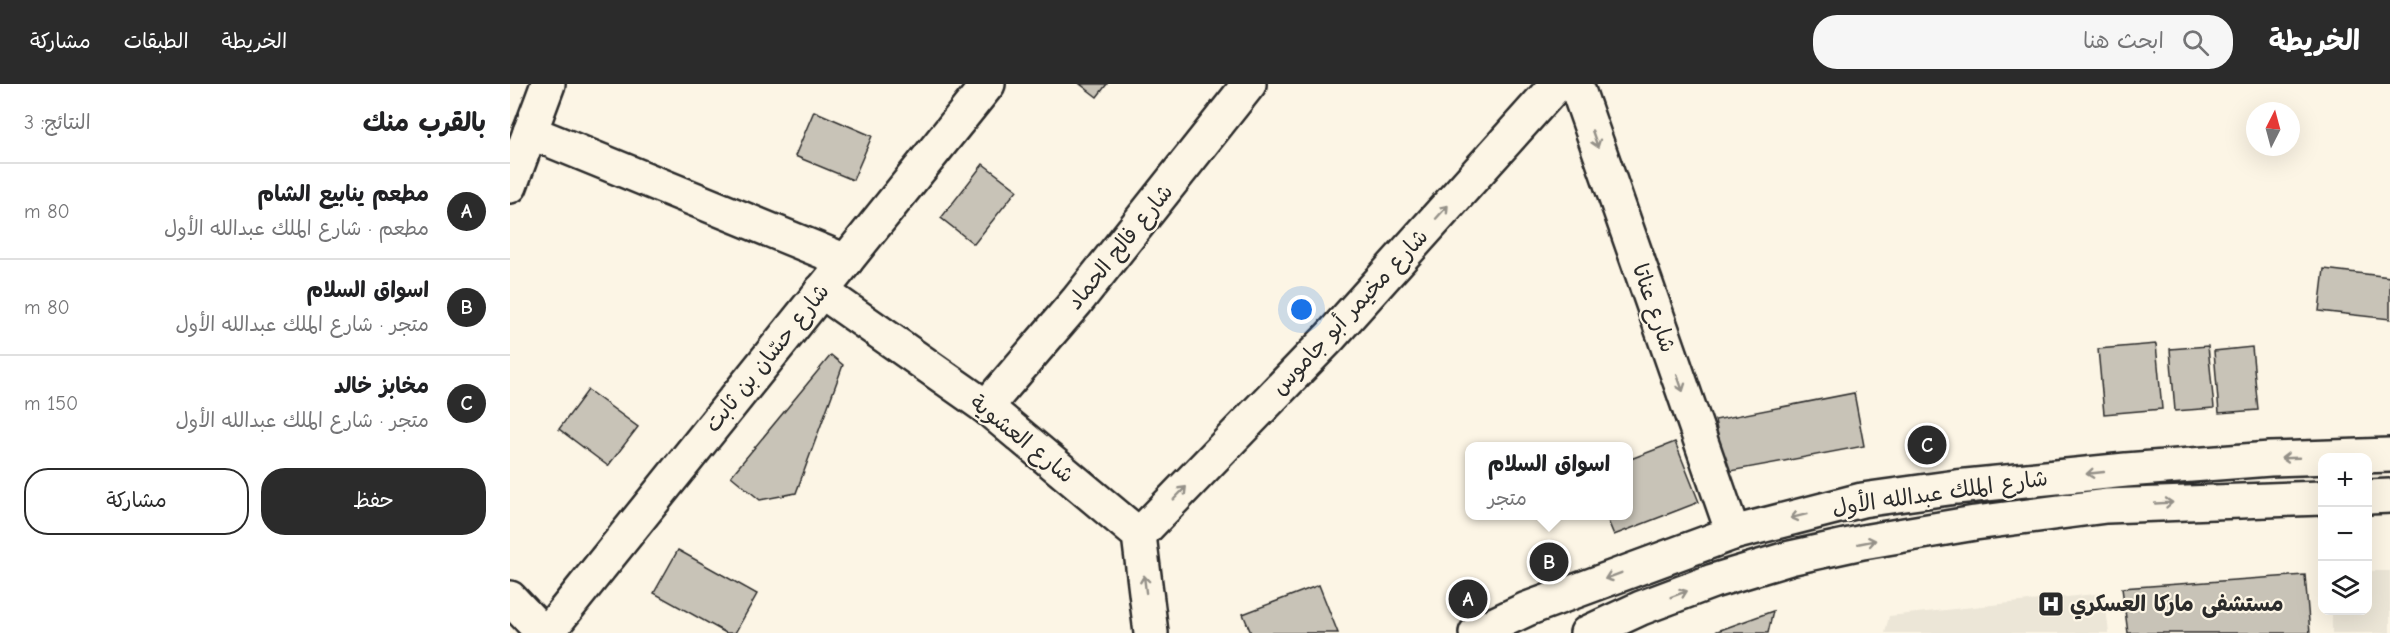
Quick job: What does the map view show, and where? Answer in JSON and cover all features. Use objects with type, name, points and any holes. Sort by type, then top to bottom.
[{"type":"street","points":[[510,186],[548,84]]},
{"type":"street","name":"شارع حسّان بن ثابت","points":[[545,633],[988,84]]},
{"type":"street","name":"شارع فالح الحماد","points":[[986,407],[1077,301],[1249,84]]},
{"type":"street","name":"شارع مخيمر أبو جاموس","points":[[1139,535],[1330,337],[1557,84]]},
{"type":"street","name":"شارع عناتا","points":[[1576,84],[1733,532]]},
{"type":"street","points":[[530,132],[846,261]]},
{"type":"street","name":"شارع العشوية","points":[[821,291],[986,407],[1139,535]]},
{"type":"street","name":"شارع الملك عبدالله الأول","points":[[1476,633],[1527,609],[1733,532],[1862,500],[1956,487],[2126,470],[2258,460],[2390,455]]},
{"type":"street","points":[[2372,497],[2390,496]]},
{"type":"street","name":"شارع الملك عبدالله الأول","points":[[1587,633],[1641,608],[1713,581],[1790,558],[1863,542],[1975,523],[2106,506],[2318,498]]},
{"type":"street","points":[[1139,535],[1151,633]]},
{"type":"street","points":[[510,598],[545,633]]},
{"type":"shaded area","name":"مستشفى ماركا العسكري","points":[[2372,571],[2390,571],[2390,633],[2332,633],[2332,615],[2372,615]]},
{"type":"shaded area","name":"مستشفى ماركا العسكري","points":[[2104,593],[2109,633],[1885,633],[1889,616]]},
{"type":"building","points":[[1080,84],[1107,84],[1097,97]]},
{"type":"building","points":[[814,111],[872,136],[853,180],[795,156]]},
{"type":"building","points":[[983,164],[1017,190],[974,244],[941,218]]},
{"type":"building","points":[[2324,269],[2390,277],[2390,319],[2319,311]]},
{"type":"building","points":[[2156,344],[2162,409],[2104,414],[2098,349]]},
{"type":"building","points":[[2208,346],[2214,408],[2175,411],[2170,349]]},
{"type":"building","points":[[2252,347],[2258,410],[2219,413],[2214,351]]},
{"type":"building","points":[[831,355],[843,365],[796,493],[760,500],[731,476]]},
{"type":"building","points":[[588,390],[638,427],[608,466],[559,429]]},
{"type":"building","points":[[1854,393],[1864,446],[1725,472],[1715,420]]},
{"type":"building","points":[[1675,442],[1699,502],[1614,535],[1608,520],[1633,520],[1633,458]]},
{"type":"building","points":[[678,550],[757,594],[735,633],[726,633],[654,593]]},
{"type":"building","points":[[2305,575],[2310,633],[2128,633],[2122,588]]},
{"type":"building","points":[[1319,585],[1338,633],[1251,633],[1243,614]]},
{"type":"building","points":[[1773,611],[1768,633],[1712,633]]},
{"type":"place","name":"مخابز خالد","points":[[1927,445]]},
{"type":"place","name":"اسواق السلام","points":[[1549,562]]},
{"type":"place","name":"مطعم ينابيع الشام","points":[[1468,599]]},
{"type":"place","name":"مستشفى ماركا العسكري","points":[[2051,604]]}]
